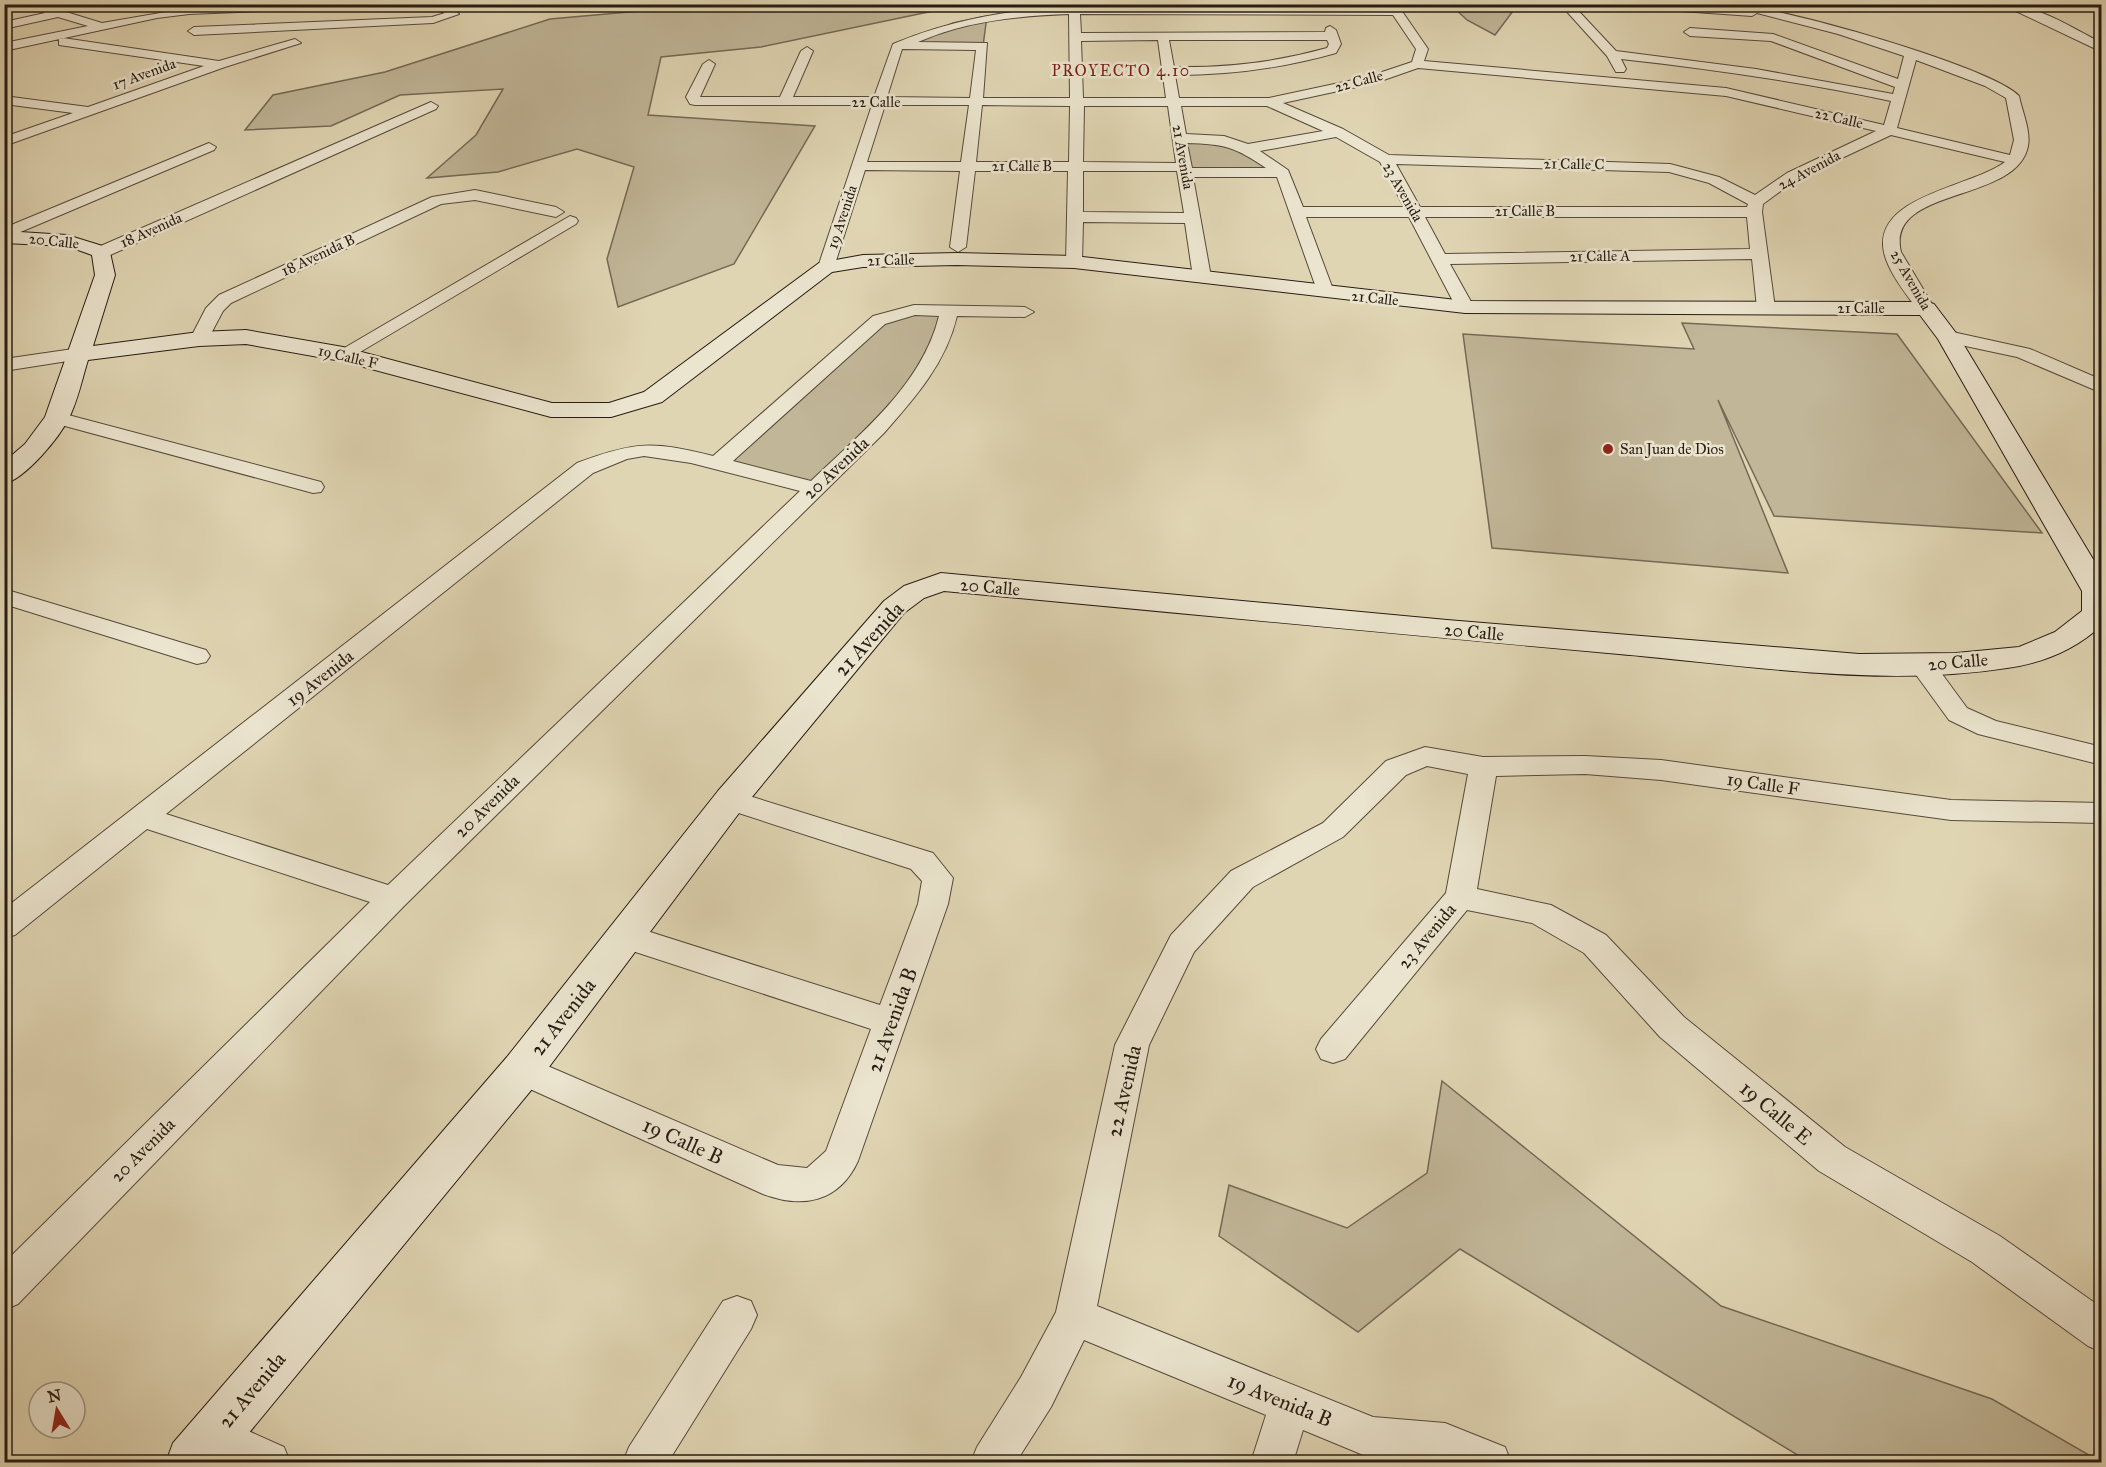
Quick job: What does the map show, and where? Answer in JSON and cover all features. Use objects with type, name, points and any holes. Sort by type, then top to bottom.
[{"type":"street","points":[[26,4],[103,26]]},
{"type":"street","points":[[4,47],[189,11],[355,4]]},
{"type":"street","name":"17 Avenida","points":[[4,142],[221,64],[295,43],[188,30],[433,20],[453,14],[451,9],[424,4]]},
{"type":"street","points":[[1565,4],[1612,54],[1628,83]]},
{"type":"street","points":[[1624,4],[1772,15]]},
{"type":"street","points":[[1734,4],[1842,32],[1990,83],[2012,96],[2021,147],[2015,160]]},
{"type":"street","points":[[2006,4],[2037,15],[2102,48]]},
{"type":"street","points":[[1667,7],[1721,66]]},
{"type":"street","points":[[1074,8],[1077,101],[1074,262]]},
{"type":"street","points":[[897,47],[953,23],[1010,13],[1074,8],[1394,8],[1422,49],[1417,64]]},
{"type":"street","points":[[1169,71],[1242,71],[1307,58],[1332,50],[1335,44],[1320,8]]},
{"type":"street","points":[[4,26],[58,13]]},
{"type":"street","points":[[124,22],[159,27]]},
{"type":"street","points":[[1690,32],[1773,38],[1900,92]]},
{"type":"street","points":[[1076,37],[1332,36]]},
{"type":"street","name":"21 Avenida","points":[[1163,37],[1202,277]]},
{"type":"street","points":[[41,39],[221,64]]},
{"type":"street","points":[[897,47],[983,46],[958,248]]},
{"type":"street","name":"19 Avenida","points":[[611,410],[653,397],[826,267],[897,47]]},
{"type":"street","points":[[784,102],[807,51]]},
{"type":"street","points":[[1612,54],[1721,66],[1900,92]]},
{"type":"street","points":[[1890,130],[1911,54]]},
{"type":"street","points":[[1307,58],[1328,65]]},
{"type":"street","name":"22 Calle","points":[[709,64],[693,97],[695,101],[1269,102],[1370,80],[1417,64],[1726,92],[2015,160]]},
{"type":"street","points":[[1349,72],[1370,80]]},
{"type":"street","points":[[4,100],[89,111]]},
{"type":"street","name":"23 Avenida","points":[[1269,102],[1338,132],[1386,159],[1465,307]]},
{"type":"street","name":"18 Avenida","points":[[4,476],[34,449],[57,418],[105,275],[102,252],[431,106]]},
{"type":"street","name":"24 Avenida","points":[[1755,207],[1792,176],[1890,130]]},
{"type":"street","points":[[1247,149],[1338,132]]},
{"type":"street","points":[[1179,138],[1224,140],[1247,149],[1283,173],[1325,292]]},
{"type":"street","points":[[4,235],[209,147]]},
{"type":"street","name":"21 Calle C","points":[[1386,159],[1670,168],[1714,180],[1755,207]]},
{"type":"street","name":"25 Avenida","points":[[2007,658],[2049,649],[2077,632],[2097,613],[2097,591],[1948,337],[1926,309],[1897,261],[1891,243],[1894,225],[1911,208],[1999,174],[2015,160]]},
{"type":"street","name":"21 Calle B","points":[[859,166],[1076,166],[1185,169]]},
{"type":"street","points":[[1185,169],[1283,173]]},
{"type":"street","name":"18 Avenida B","points":[[199,339],[215,308],[225,299],[437,200],[476,195],[563,216],[343,354]]},
{"type":"street","points":[[1755,207],[1766,308]]},
{"type":"street","name":"21 Calle B","points":[[1297,212],[1755,207]]},
{"type":"street","points":[[1076,217],[1193,218]]},
{"type":"street","name":"20 Calle","points":[[4,235],[56,238],[88,244],[102,252]]},
{"type":"street","name":"21 Calle A","points":[[1440,259],[1761,254]]},
{"type":"street","name":"21 Calle","points":[[826,267],[863,261],[904,260],[1074,262],[1465,307],[1926,309]]},
{"type":"street","points":[[718,463],[879,320],[896,313],[914,310],[1025,312]]},
{"type":"street","name":"20 Avenida","points":[[4,1291],[393,898],[813,488],[877,429],[925,374],[945,338],[949,312]]},
{"type":"street","name":"19 Calle F","points":[[80,354],[199,339],[246,337],[343,354],[551,410],[611,410]]},
{"type":"street","points":[[1948,337],[2023,353],[2102,387]]},
{"type":"street","points":[[4,365],[80,354]]},
{"type":"street","points":[[57,418],[313,487]]},
{"type":"street","name":"19 Avenida","points":[[4,926],[585,468],[623,453],[645,450],[718,463]]},
{"type":"street","points":[[718,463],[813,488]]},
{"type":"street","name":"21 Avenida","points":[[202,1449],[522,1070],[730,800],[894,608],[914,592],[941,582]]},
{"type":"street","name":"20 Calle","points":[[941,582],[1497,634],[1839,662],[1922,665],[2007,658]]},
{"type":"street","points":[[4,596],[197,656]]},
{"type":"street","points":[[1922,665],[1958,714],[1988,728],[2102,756]]},
{"type":"street","name":"19 Calle F","points":[[1425,756],[1483,767],[1585,765],[1661,770],[1951,810],[2102,813]]},
{"type":"street","name":"22 Avenida","points":[[992,1462],[1036,1392],[1075,1317],[1132,1045],[1182,944],[1242,879],[1333,830],[1396,768],[1425,756]]},
{"type":"street","name":"23 Avenida","points":[[1333,1049],[1460,897],[1470,853],[1483,767]]},
{"type":"street","name":"21 Avenida B","points":[[730,800],[922,861],[938,878],[933,904],[840,1161]]},
{"type":"street","points":[[144,817],[393,898]]},
{"type":"street","name":"19 Calle E","points":[[1460,897],[1540,913],[1595,944],[1672,1027],[1832,1159],[1986,1249],[2102,1332]]},
{"type":"street","points":[[626,936],[892,1022]]},
{"type":"street","name":"19 Calle B","points":[[522,1070],[776,1182],[814,1185],[840,1161]]},
{"type":"street","points":[[644,1462],[737,1315]]},
{"type":"street","name":"19 Avenida B","points":[[1075,1317],[1373,1438],[1445,1444],[1490,1462]]},
{"type":"street","points":[[1272,1462],[1290,1405]]},
{"type":"street","points":[[202,1449],[269,1462]]},
{"type":"shaded area","points":[[719,4],[962,5],[761,47],[661,57],[648,115],[815,126],[734,264],[618,307],[607,259],[634,167],[577,149],[498,172],[427,178],[476,135],[503,89],[400,95],[331,126],[245,130],[273,95],[385,72],[550,19]]},
{"type":"shaded area","points":[[1451,5],[1508,5],[1513,11],[1495,35],[1467,20]]},
{"type":"shaded area","points":[[987,16],[983,46],[897,47],[953,23]]},
{"type":"shaded area","points":[[1179,138],[1224,140],[1283,173],[1185,172]]},
{"type":"shaded area","points":[[949,311],[925,374],[813,488],[718,463],[896,313]]},
{"type":"shaded area","points":[[1682,323],[1897,334],[2042,533],[1774,516],[1718,400],[1788,573],[1492,548],[1463,334],[1694,349]]},
{"type":"shaded area","points":[[1442,1081],[1721,1306],[1992,1399],[2101,1462],[1809,1462],[1460,1249],[1358,1332],[1219,1236],[1229,1185],[1347,1228],[1427,1173]]},
{"type":"place","name":"San Juan de Dios","points":[[1608,449]]},
{"type":"district","name":"PROYECTO 4.10","points":[[1121,70]]}]
